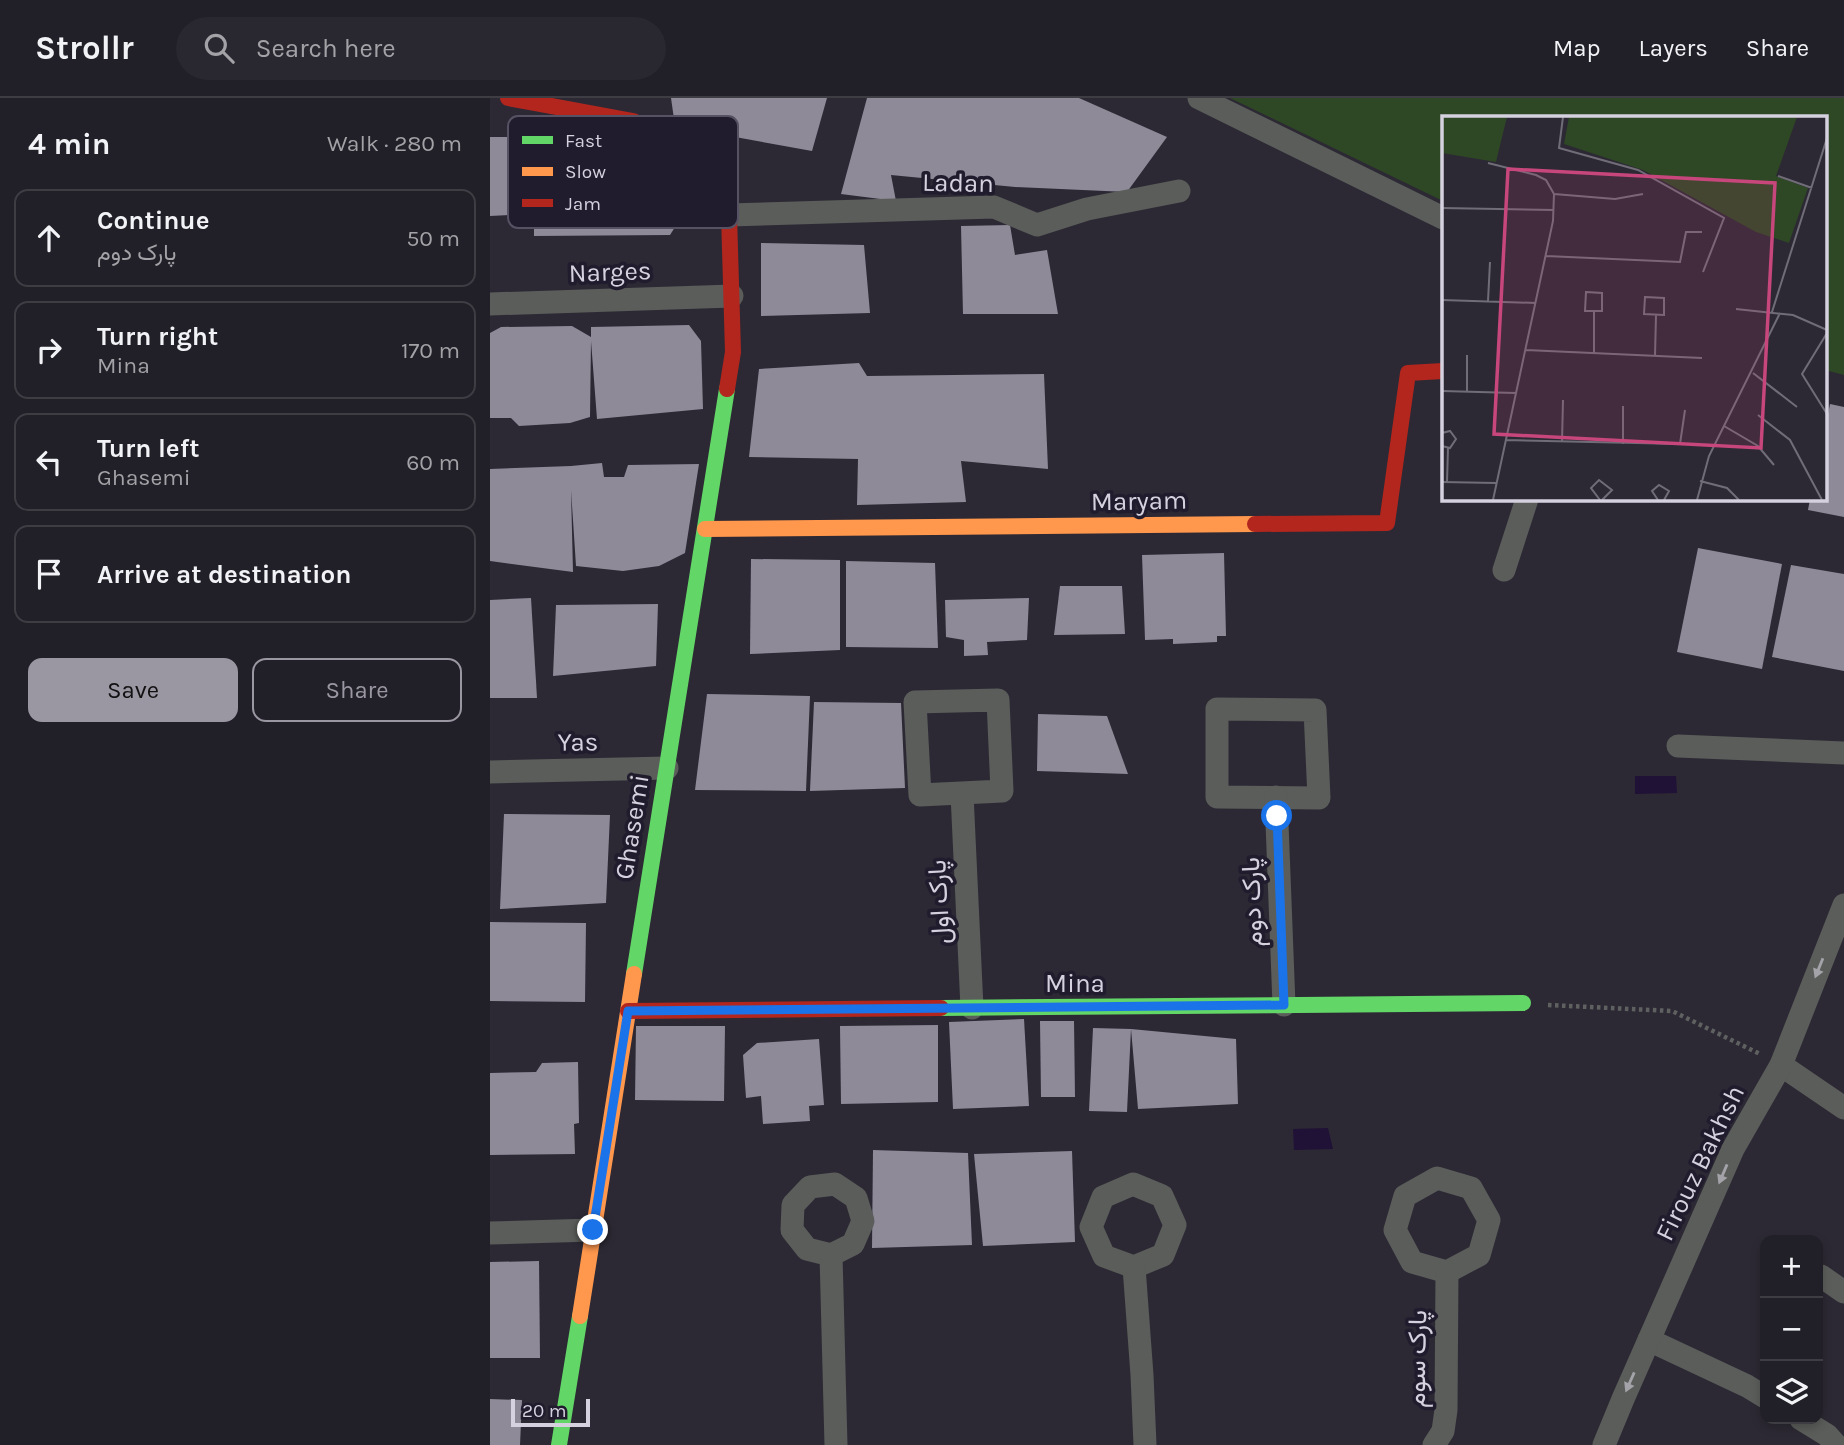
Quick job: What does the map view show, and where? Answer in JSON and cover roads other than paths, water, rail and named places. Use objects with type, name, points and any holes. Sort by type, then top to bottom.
[{"type":"street","name":"Ghasemi","points":[[508,98],[606,116]]},
{"type":"street","points":[[1199,98],[1442,218]]},
{"type":"street","name":"Ladan","points":[[738,215],[994,207],[1037,225],[1087,209],[1179,191]]},
{"type":"street","name":"Ghasemi","points":[[559,1445],[733,352],[729,228]]},
{"type":"street","name":"Narges","points":[[490,304],[732,296]]},
{"type":"street","name":"Maryam","points":[[705,530],[1387,523],[1408,373],[1442,371]]},
{"type":"street","points":[[1504,570],[1527,500]]},
{"type":"street","points":[[998,700],[1002,791],[962,794],[920,795],[915,702],[998,700]]},
{"type":"street","points":[[1217,709],[1315,710],[1319,798],[1276,797],[1217,797],[1217,709]]},
{"type":"street","points":[[1678,746],[1844,753]]},
{"type":"street","name":"Yas","points":[[490,772],[667,768]]},
{"type":"street","name":"پارک اول","points":[[962,794],[972,1008]]},
{"type":"street","name":"پارک دوم","points":[[1276,797],[1284,1005]]},
{"type":"street","name":"Firouz Bakhsh","points":[[1604,1445],[1733,1149],[1781,1065],[1844,905]]},
{"type":"street","name":"Mina","points":[[628,1011],[1523,1003]]},
{"type":"street","points":[[1781,1065],[1844,1108]]},
{"type":"street","points":[[1437,1178],[1471,1188],[1489,1220],[1479,1255],[1447,1272],[1412,1262],[1395,1230],[1405,1196],[1437,1178]]},
{"type":"street","points":[[490,1233],[593,1230]]},
{"type":"street","points":[[831,1255],[836,1445]]},
{"type":"street","points":[[1134,1268],[1145,1445]]},
{"type":"street","name":"پارک سوم","points":[[1434,1445],[1443,1431],[1446,1410],[1447,1272]]},
{"type":"street","points":[[1823,1277],[1844,1292]]},
{"type":"street","points":[[1649,1340],[1760,1394]]},
{"type":"street","points":[[1809,1424],[1827,1435],[1836,1445]]}]
